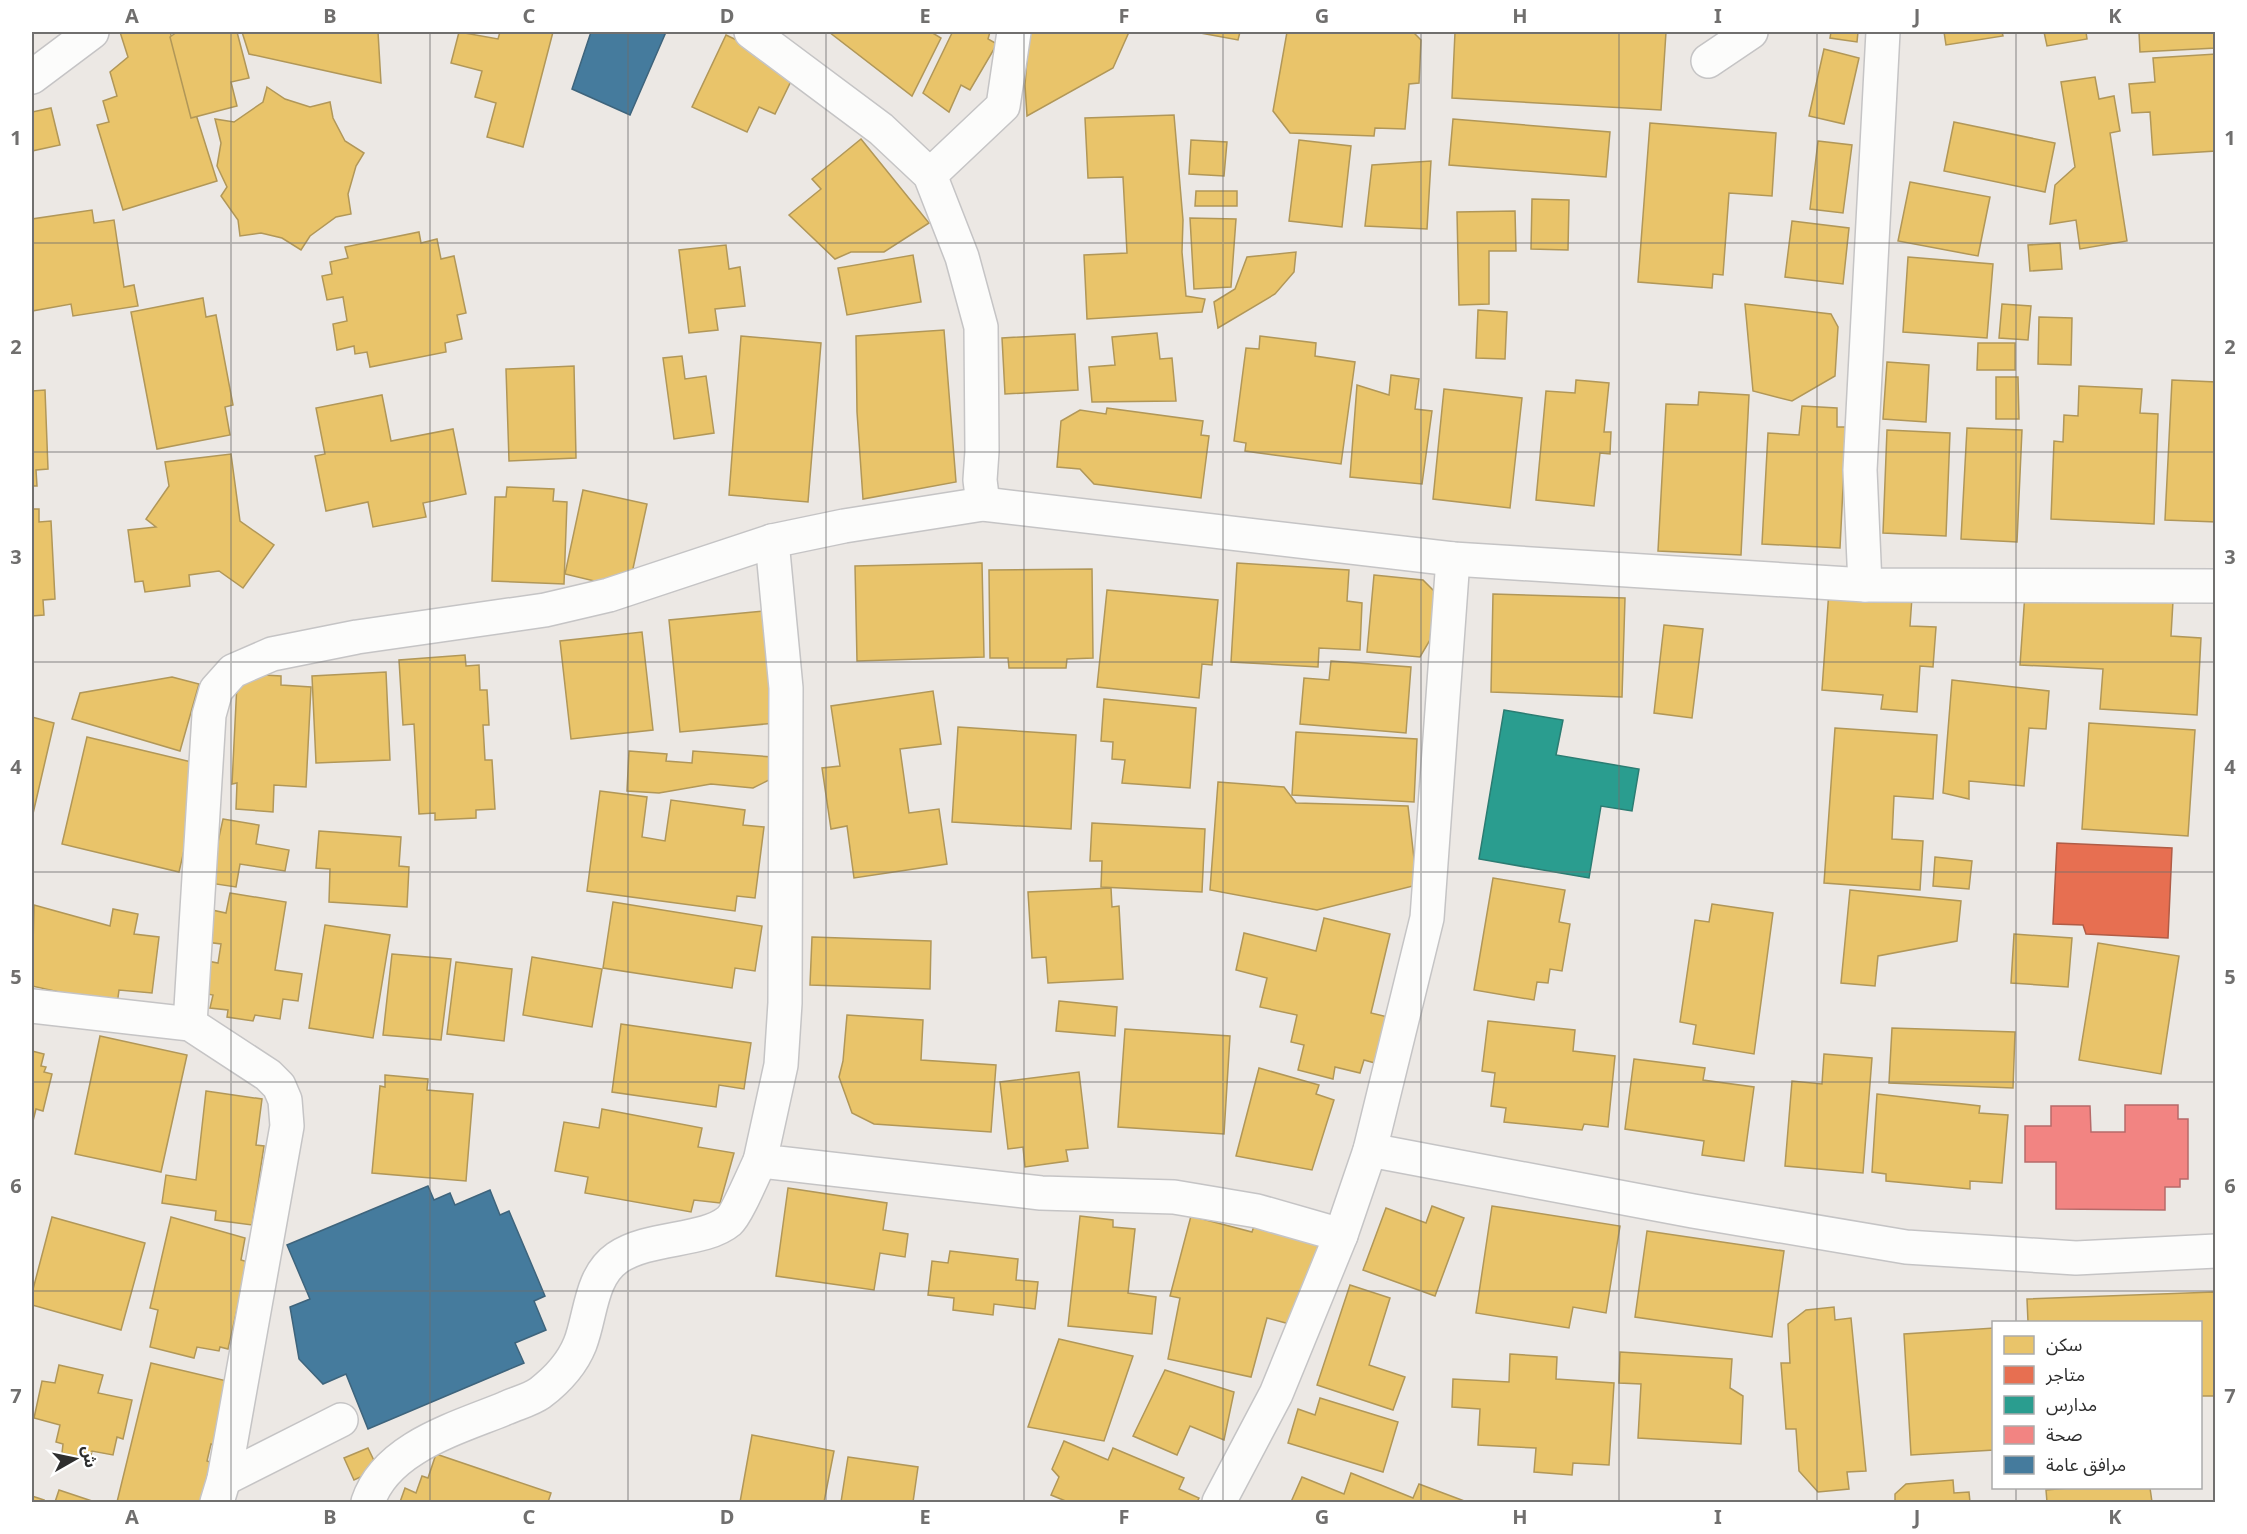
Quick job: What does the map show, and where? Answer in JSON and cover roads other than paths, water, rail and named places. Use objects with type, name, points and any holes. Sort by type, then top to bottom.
[{"type":"street","points":[[32,77],[92,32]]},
{"type":"street","points":[[750,32],[881,129],[930,175],[962,257],[981,327],[982,451],[980,480],[983,504]]},
{"type":"street","points":[[930,175],[1003,106],[1014,32]]},
{"type":"street","points":[[1708,61],[1751,32]]},
{"type":"street","points":[[1864,585],[1860,470],[1883,32]]},
{"type":"street","points":[[190,1024],[209,715],[216,690],[233,671],[272,654],[347,639],[545,610],[588,600],[772,542],[844,526],[983,504],[1453,559],[1864,585],[2216,586]]},
{"type":"street","points":[[368,1503],[372,1492],[391,1467],[422,1444],[538,1394],[560,1376],[579,1345],[599,1278],[616,1259],[649,1243],[703,1232],[729,1221],[760,1161],[782,1065],[785,1003],[786,688],[772,542]]},
{"type":"street","points":[[1220,1503],[1276,1394],[1341,1235],[1370,1150],[1427,918],[1453,559]]},
{"type":"street","points":[[32,1006],[190,1024],[268,1075],[279,1086],[285,1100],[287,1125],[220,1491]]},
{"type":"street","points":[[1370,1150],[1693,1211],[1906,1247],[2076,1258],[2216,1251]]},
{"type":"street","points":[[760,1161],[1041,1193],[1174,1197],[1257,1211],[1341,1235]]},
{"type":"street","points":[[220,1491],[341,1420]]}]
